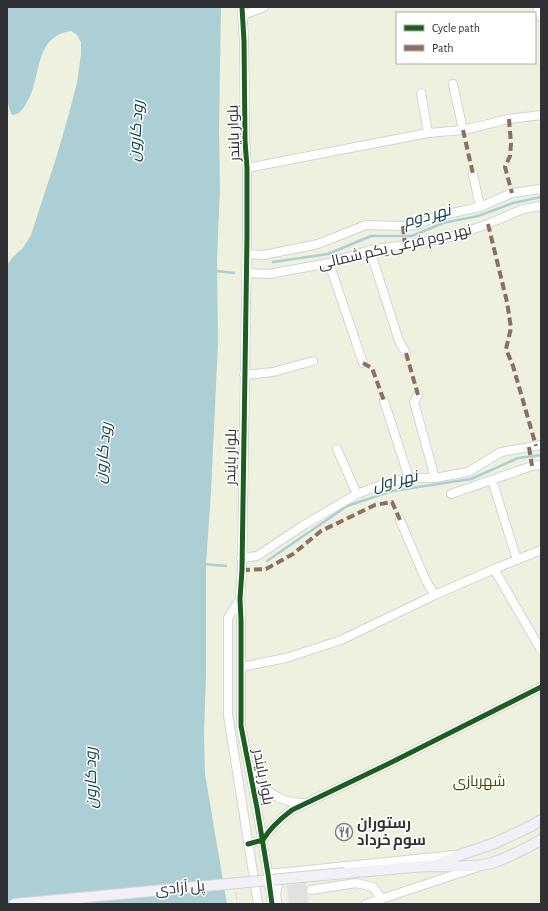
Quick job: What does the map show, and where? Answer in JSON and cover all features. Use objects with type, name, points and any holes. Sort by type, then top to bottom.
[{"type":"main road","points":[[433,866],[460,854],[495,843],[541,820]]},
{"type":"main road","points":[[433,866],[464,867],[489,864],[510,856],[541,840]]},
{"type":"main road","name":"پل آزادی","points":[[14,904],[433,866]]},
{"type":"street","points":[[242,11],[264,7]]},
{"type":"street","points":[[537,7],[541,17]]},
{"type":"street","name":"بلوار بایندر","points":[[242,11],[247,168],[247,254],[240,599],[241,726],[249,764],[272,904]]},
{"type":"street","points":[[453,84],[463,130]]},
{"type":"street","points":[[421,93],[428,133]]},
{"type":"street","points":[[247,168],[428,133],[463,130],[509,119],[541,115]]},
{"type":"street","points":[[473,174],[480,207]]},
{"type":"street","points":[[247,254],[264,255],[318,244],[366,225],[416,225],[438,216],[480,207],[512,193],[541,189]]},
{"type":"street","name":"نهر دوم فرعی یکم شمالی","points":[[246,273],[269,274],[328,263],[370,250],[450,237],[488,224],[523,209],[541,206]]},
{"type":"street","points":[[370,250],[399,341],[406,353]]},
{"type":"street","points":[[328,263],[363,363]]},
{"type":"street","points":[[244,375],[273,372],[313,361]]},
{"type":"street","points":[[418,395],[414,402],[435,478]]},
{"type":"street","points":[[384,401],[409,478]]},
{"type":"street","points":[[241,558],[257,556],[304,525],[357,494],[381,485],[409,478],[435,478],[468,472],[501,452],[541,445]]},
{"type":"street","points":[[337,449],[357,494]]},
{"type":"street","points":[[451,494],[532,466],[541,465]]},
{"type":"street","points":[[492,480],[517,560]]},
{"type":"street","points":[[400,520],[426,581],[435,595]]},
{"type":"street","points":[[241,667],[286,658],[342,640],[494,568],[541,550]]},
{"type":"street","points":[[494,568],[541,650]]},
{"type":"street","name":"بلوار بایندر","points":[[240,599],[228,618],[228,715],[258,904]]},
{"type":"street","points":[[248,844],[262,840],[272,827],[292,810],[388,764],[541,687]]},
{"type":"street","points":[[249,764],[256,779],[273,795],[293,802],[308,803]]},
{"type":"street","points":[[268,874],[460,854]]},
{"type":"street","points":[[366,904],[489,864]]},
{"type":"street","points":[[278,904],[276,892],[277,886],[286,872]]},
{"type":"street","points":[[311,890],[356,883],[373,887],[382,899]]},
{"type":"path","points":[[237,904],[236,892],[242,892]]},
{"type":"green space","name":"شهربازی","points":[[7,7],[541,7],[541,904],[7,904]]},
{"type":"water","name":"رود کارون","points":[[7,7],[221,7],[219,130],[220,187],[217,260],[218,343],[206,564],[206,674],[204,734],[205,774],[227,904],[7,904],[7,265],[23,248],[31,235],[57,155],[77,83],[81,42],[77,35],[71,31],[58,35],[50,42],[40,61],[30,96],[24,107],[16,114],[12,115],[8,103]]},
{"type":"building","points":[[306,883],[308,903],[289,904],[287,885]]},
{"type":"waterway","name":"نهر دوم","points":[[273,262],[328,254],[371,236],[412,236],[443,223],[478,216],[513,203],[541,197]]},
{"type":"waterway","points":[[216,271],[234,273]]},
{"type":"waterway","name":"نهر اول","points":[[267,561],[347,506],[392,491],[471,479],[518,458],[541,455]]},
{"type":"waterway","points":[[203,564],[226,566]]},
{"type":"marked path","points":[[509,119],[511,144],[510,156],[505,167],[512,193]]},
{"type":"marked path","points":[[463,130],[473,174]]},
{"type":"marked path","points":[[488,224],[507,302],[511,328],[506,349],[513,366],[536,446]]},
{"type":"marked path","points":[[403,226],[405,245]]},
{"type":"marked path","points":[[406,353],[418,395]]},
{"type":"marked path","points":[[363,363],[372,368],[384,401]]},
{"type":"marked path","points":[[529,447],[532,466]]},
{"type":"marked path","points":[[242,570],[266,569],[293,554],[321,531],[375,505],[392,502],[400,520]]},
{"type":"cycle path","points":[[242,7],[247,168],[247,237],[242,570],[240,599],[241,726],[257,808],[272,904]]},
{"type":"cycle path","points":[[248,844],[263,840],[276,824],[292,810],[388,764],[541,687]]},
{"type":"place","name":"رستوران سوم خرداد","points":[[344,832]]}]
